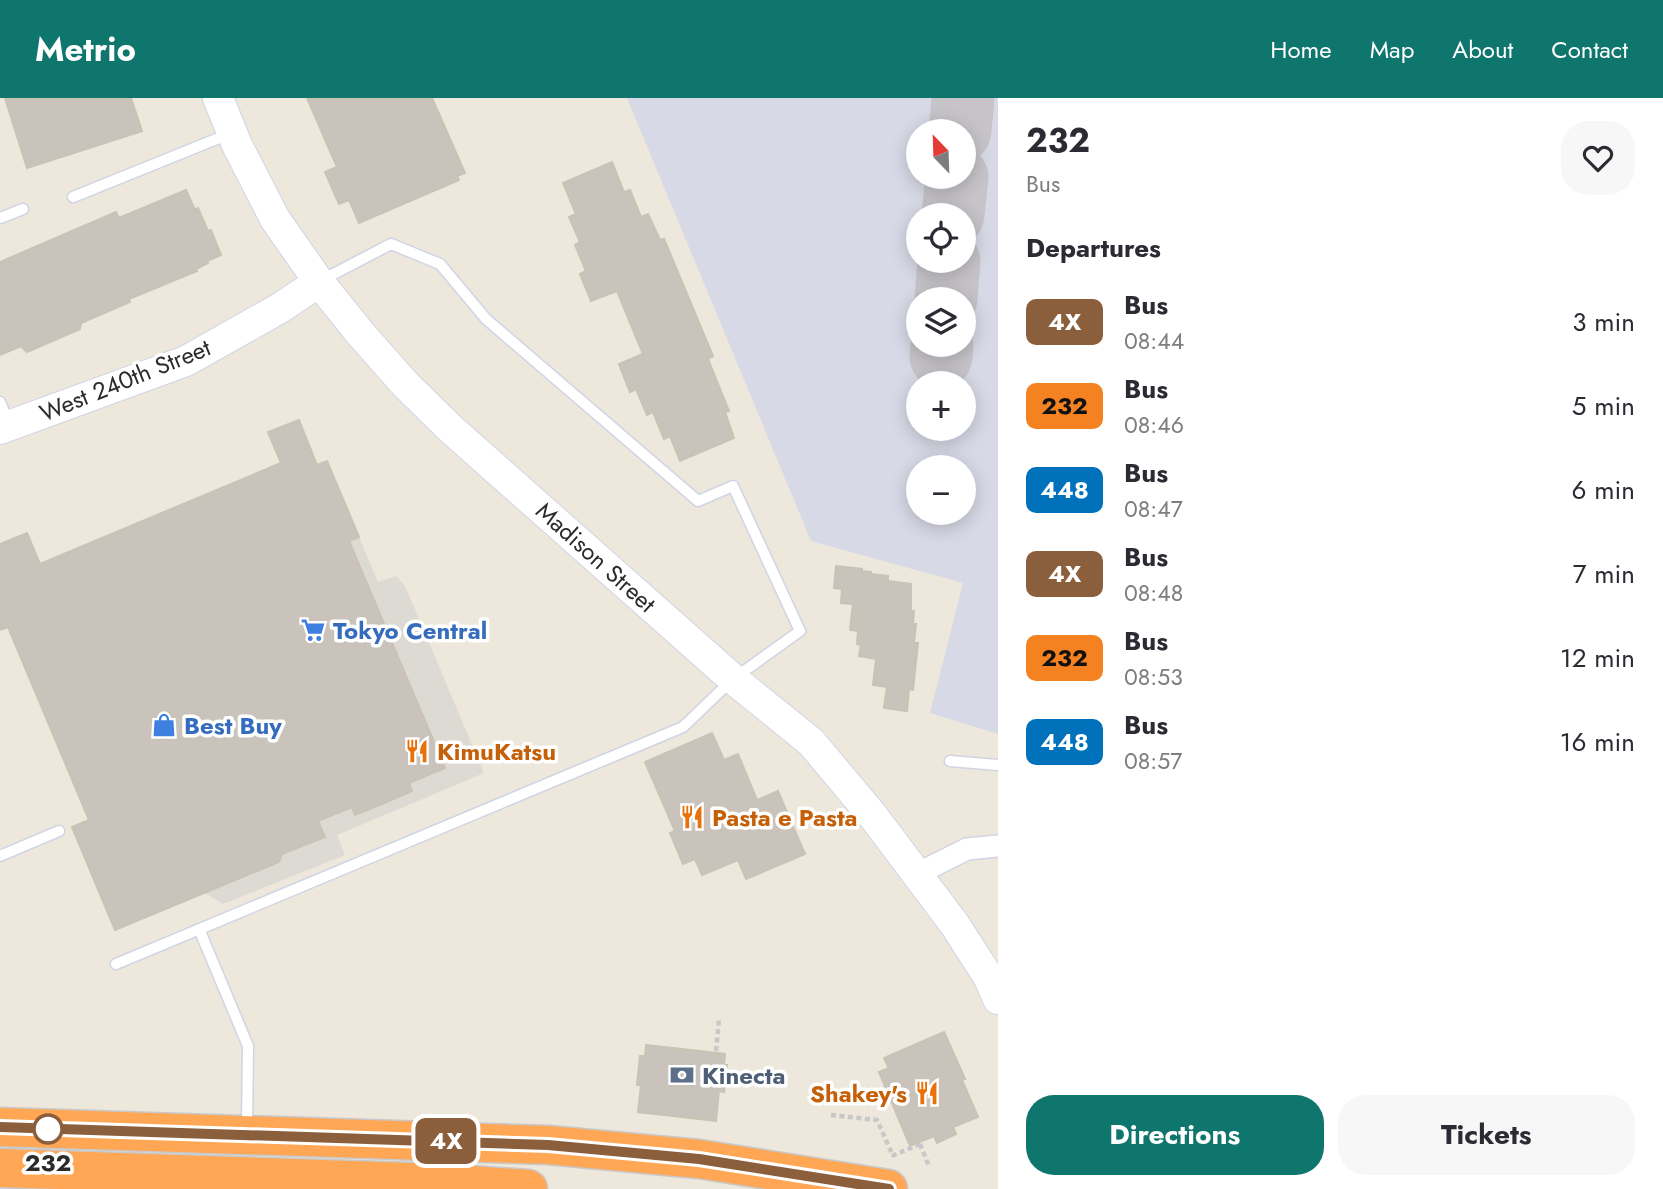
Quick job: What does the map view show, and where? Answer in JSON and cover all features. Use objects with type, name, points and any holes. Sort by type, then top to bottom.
[{"type":"highway","points":[[0,1128],[548,1145],[699,1159],[835,1184],[889,1168]]},
{"type":"highway","points":[[440,1183],[478,1164],[593,1169],[615,1152]]},
{"type":"highway","points":[[0,1168],[440,1183],[528,1189]]},
{"type":"highway","points":[[31,1189],[83,1172]]},
{"type":"main road","name":"Madison Street","points":[[218,98],[275,219],[319,282],[387,364],[452,430],[733,679],[811,742],[955,925],[989,978],[998,999]]},
{"type":"main road","name":"West 240th Street","points":[[3,419],[186,361],[280,308],[319,282]]},
{"type":"street","points":[[917,874],[967,849],[998,846]]},
{"type":"lane","points":[[73,197],[232,132]]},
{"type":"lane","points":[[0,218],[23,209]]},
{"type":"lane","points":[[116,964],[683,727],[733,679],[800,631],[733,486],[698,501],[486,319],[440,264],[391,244],[319,282]]},
{"type":"lane","points":[[950,761],[998,765]]},
{"type":"lane","points":[[0,856],[60,831]]},
{"type":"lane","points":[[199,929],[248,1045],[246,1135]]},
{"type":"path","points":[[716,1051],[719,1019]]},
{"type":"path","points":[[831,1115],[877,1120],[889,1168],[920,1143],[929,1166]]},
{"type":"shaded area","points":[[627,98],[998,98],[998,734],[930,713],[963,583],[811,541]]},
{"type":"shaded area","points":[[359,537],[378,582],[396,576],[405,586],[484,773],[337,835],[345,855],[223,904],[205,893],[279,862],[282,854],[324,837],[318,821],[352,807],[355,815],[382,804],[412,791],[409,783],[445,768],[349,541]]},
{"type":"building","points":[[5,98],[131,98],[142,131],[27,168]]},
{"type":"building","points":[[307,98],[432,98],[465,173],[457,176],[459,180],[359,223],[349,200],[339,204],[325,172],[337,167]]},
{"type":"building","points":[[612,162],[624,192],[630,190],[641,217],[648,214],[660,240],[664,239],[713,356],[708,359],[729,411],[725,412],[734,438],[680,461],[670,436],[664,439],[653,412],[647,415],[636,389],[630,392],[619,364],[643,354],[617,291],[591,301],[580,274],[586,271],[575,245],[580,242],[569,217],[576,214],[563,183]]},
{"type":"building","points":[[186,190],[208,231],[211,230],[221,255],[207,261],[208,263],[196,269],[197,271],[129,299],[130,302],[81,323],[80,329],[27,352],[21,346],[0,355],[0,262],[116,212],[119,218]]},
{"type":"building","name":"Best Buy","points":[[299,420],[317,465],[327,461],[359,537],[349,541],[445,768],[409,783],[412,791],[382,804],[355,815],[352,807],[318,821],[325,837],[282,854],[279,862],[115,930],[72,827],[89,820],[8,627],[0,630],[0,544],[27,533],[40,564],[281,463],[268,432]]},
{"type":"building","points":[[836,566],[862,569],[871,574],[888,576],[888,581],[911,584],[911,611],[914,611],[913,624],[916,624],[914,643],[918,643],[913,690],[909,689],[907,711],[884,708],[887,687],[873,685],[876,659],[859,656],[861,645],[857,644],[858,631],[850,630],[853,604],[841,603],[842,589],[834,588]]},
{"type":"building","points":[[712,733],[724,760],[738,754],[757,800],[778,791],[805,854],[746,879],[738,860],[702,875],[695,859],[683,864],[670,833],[675,831],[645,762]]},
{"type":"building","name":"Shakey's","points":[[944,1032],[978,1117],[953,1127],[956,1134],[937,1143],[934,1136],[910,1146],[879,1072],[889,1068],[884,1058]]},
{"type":"building","name":"Kinecta","points":[[646,1045],[725,1054],[724,1065],[727,1065],[724,1092],[719,1091],[716,1121],[638,1112],[640,1056],[645,1056]]},
{"type":"taxiway","points":[[961,119],[963,98]]},
{"type":"taxiway","points":[[954,203],[956,189]]},
{"type":"taxiway","points":[[947,287],[948,273]]},
{"type":"bus line","name":"4X","points":[[0,1127],[548,1145],[699,1159],[889,1189]]},
{"type":"place","name":"Tokyo Central","points":[[313,630]]},
{"type":"place","name":"Best Buy","points":[[164,725]]},
{"type":"place","name":"KimuKatsu","points":[[417,751]]},
{"type":"place","name":"Pasta e Pasta","points":[[692,817]]},
{"type":"place","name":"Kinecta","points":[[682,1075]]},
{"type":"place","name":"Shakey's","points":[[927,1093]]},
{"type":"place","name":"232","points":[[48,1129]]}]
